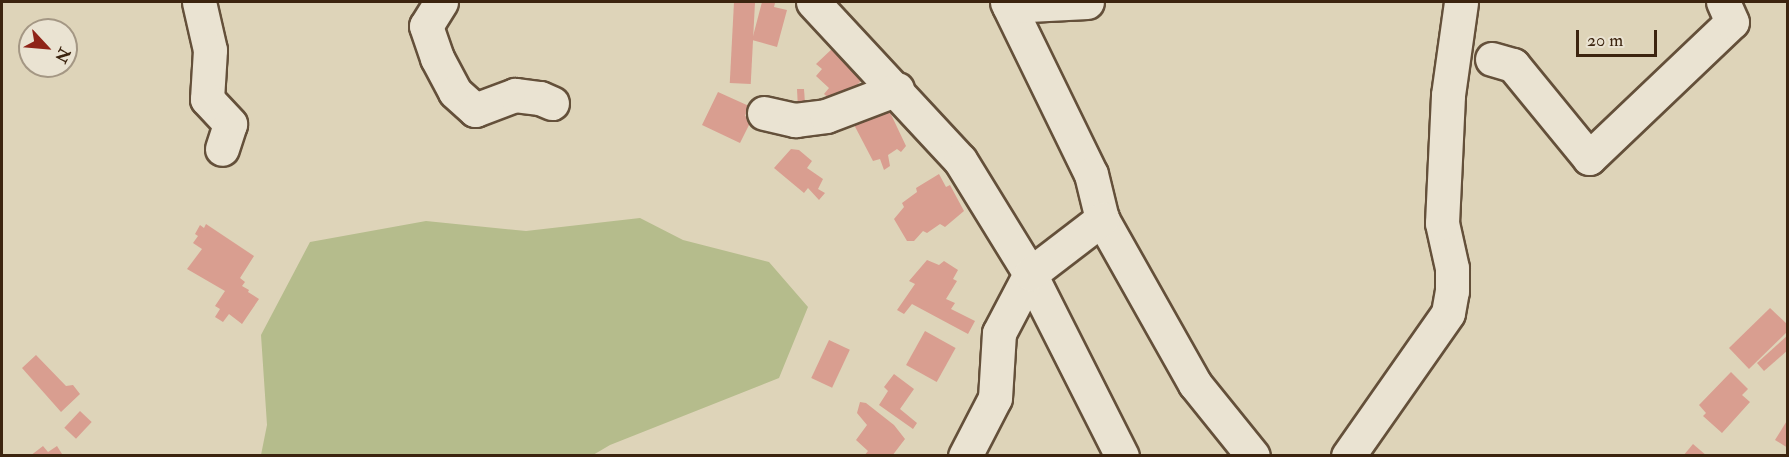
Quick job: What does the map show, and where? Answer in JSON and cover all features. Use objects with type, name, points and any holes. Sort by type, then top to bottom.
[{"type":"street","points":[[199,2],[210,50],[207,99],[230,124],[222,149]]},
{"type":"street","points":[[441,2],[426,26],[437,58],[455,92],[475,110],[515,95],[540,98],[552,103]]},
{"type":"street","points":[[813,2],[897,89],[960,160],[1030,274],[1122,456]]},
{"type":"street","points":[[1087,2],[1008,4],[1091,174],[1102,219],[1195,384],[1253,456]]},
{"type":"street","points":[[1348,456],[1448,313],[1452,291],[1452,268],[1442,223],[1448,95],[1461,2]]},
{"type":"street","points":[[1492,59],[1513,65],[1589,158],[1732,22],[1723,2]]},
{"type":"street","points":[[764,112],[795,120],[826,116],[897,89]]},
{"type":"street","points":[[965,456],[994,398],[999,333],[1030,274],[1102,219]]},
{"type":"green space","points":[[640,218],[683,240],[769,262],[808,307],[779,378],[610,445],[593,455],[261,455],[267,425],[261,335],[310,242],[426,221],[526,231]]},
{"type":"building","points":[[734,2],[755,3],[751,84],[730,83]]},
{"type":"building","points":[[762,2],[775,3],[774,7],[787,10],[777,47],[752,40]]},
{"type":"building","points":[[834,47],[864,78],[837,105],[824,94],[829,88],[816,76],[822,69],[816,64]]},
{"type":"building","points":[[797,89],[804,89],[805,103],[798,109]]},
{"type":"building","points":[[718,92],[749,106],[745,116],[752,119],[740,143],[702,125]]},
{"type":"building","points":[[888,108],[906,146],[901,152],[897,149],[888,155],[890,166],[884,170],[880,159],[873,161],[851,119]]},
{"type":"building","points":[[791,149],[799,150],[812,161],[807,168],[823,179],[818,189],[825,193],[819,200],[808,188],[804,193],[774,168]]},
{"type":"building","points":[[939,174],[946,187],[950,185],[964,211],[945,227],[940,224],[927,233],[923,231],[914,241],[907,241],[894,219],[904,207],[902,203],[917,192],[916,188]]},
{"type":"building","points":[[206,224],[254,256],[240,278],[245,282],[242,286],[259,299],[242,324],[229,314],[223,322],[215,317],[220,309],[215,306],[225,291],[187,269],[202,249],[193,243],[198,236],[195,234],[200,225],[204,228]]},
{"type":"building","points":[[927,260],[939,265],[944,261],[958,270],[953,279],[957,281],[946,299],[955,303],[951,309],[975,321],[968,334],[912,304],[904,314],[897,310],[915,284],[909,281]]},
{"type":"building","points":[[1770,308],[1788,325],[1788,331],[1749,369],[1729,348]]},
{"type":"building","points":[[925,331],[956,348],[937,382],[906,365]]},
{"type":"building","points":[[1788,335],[1788,350],[1764,371],[1757,363]]},
{"type":"building","points":[[829,340],[850,350],[832,388],[811,378]]},
{"type":"building","points":[[36,355],[66,386],[73,385],[80,394],[61,412],[22,368]]},
{"type":"building","points":[[1731,372],[1748,389],[1742,395],[1750,402],[1722,433],[1703,416],[1706,413],[1699,405]]},
{"type":"building","points":[[894,374],[914,389],[900,409],[917,423],[913,429],[879,405],[888,391],[884,387]]},
{"type":"building","points":[[860,402],[866,403],[894,425],[905,439],[892,456],[864,456],[868,451],[856,440],[867,425],[857,413]]},
{"type":"building","points":[[80,411],[92,422],[76,439],[64,428]]},
{"type":"building","points":[[1788,419],[1788,448],[1775,440]]},
{"type":"building","points":[[1693,444],[1707,456],[1683,456]]},
{"type":"building","points":[[43,446],[48,452],[57,446],[62,454],[30,456]]}]
